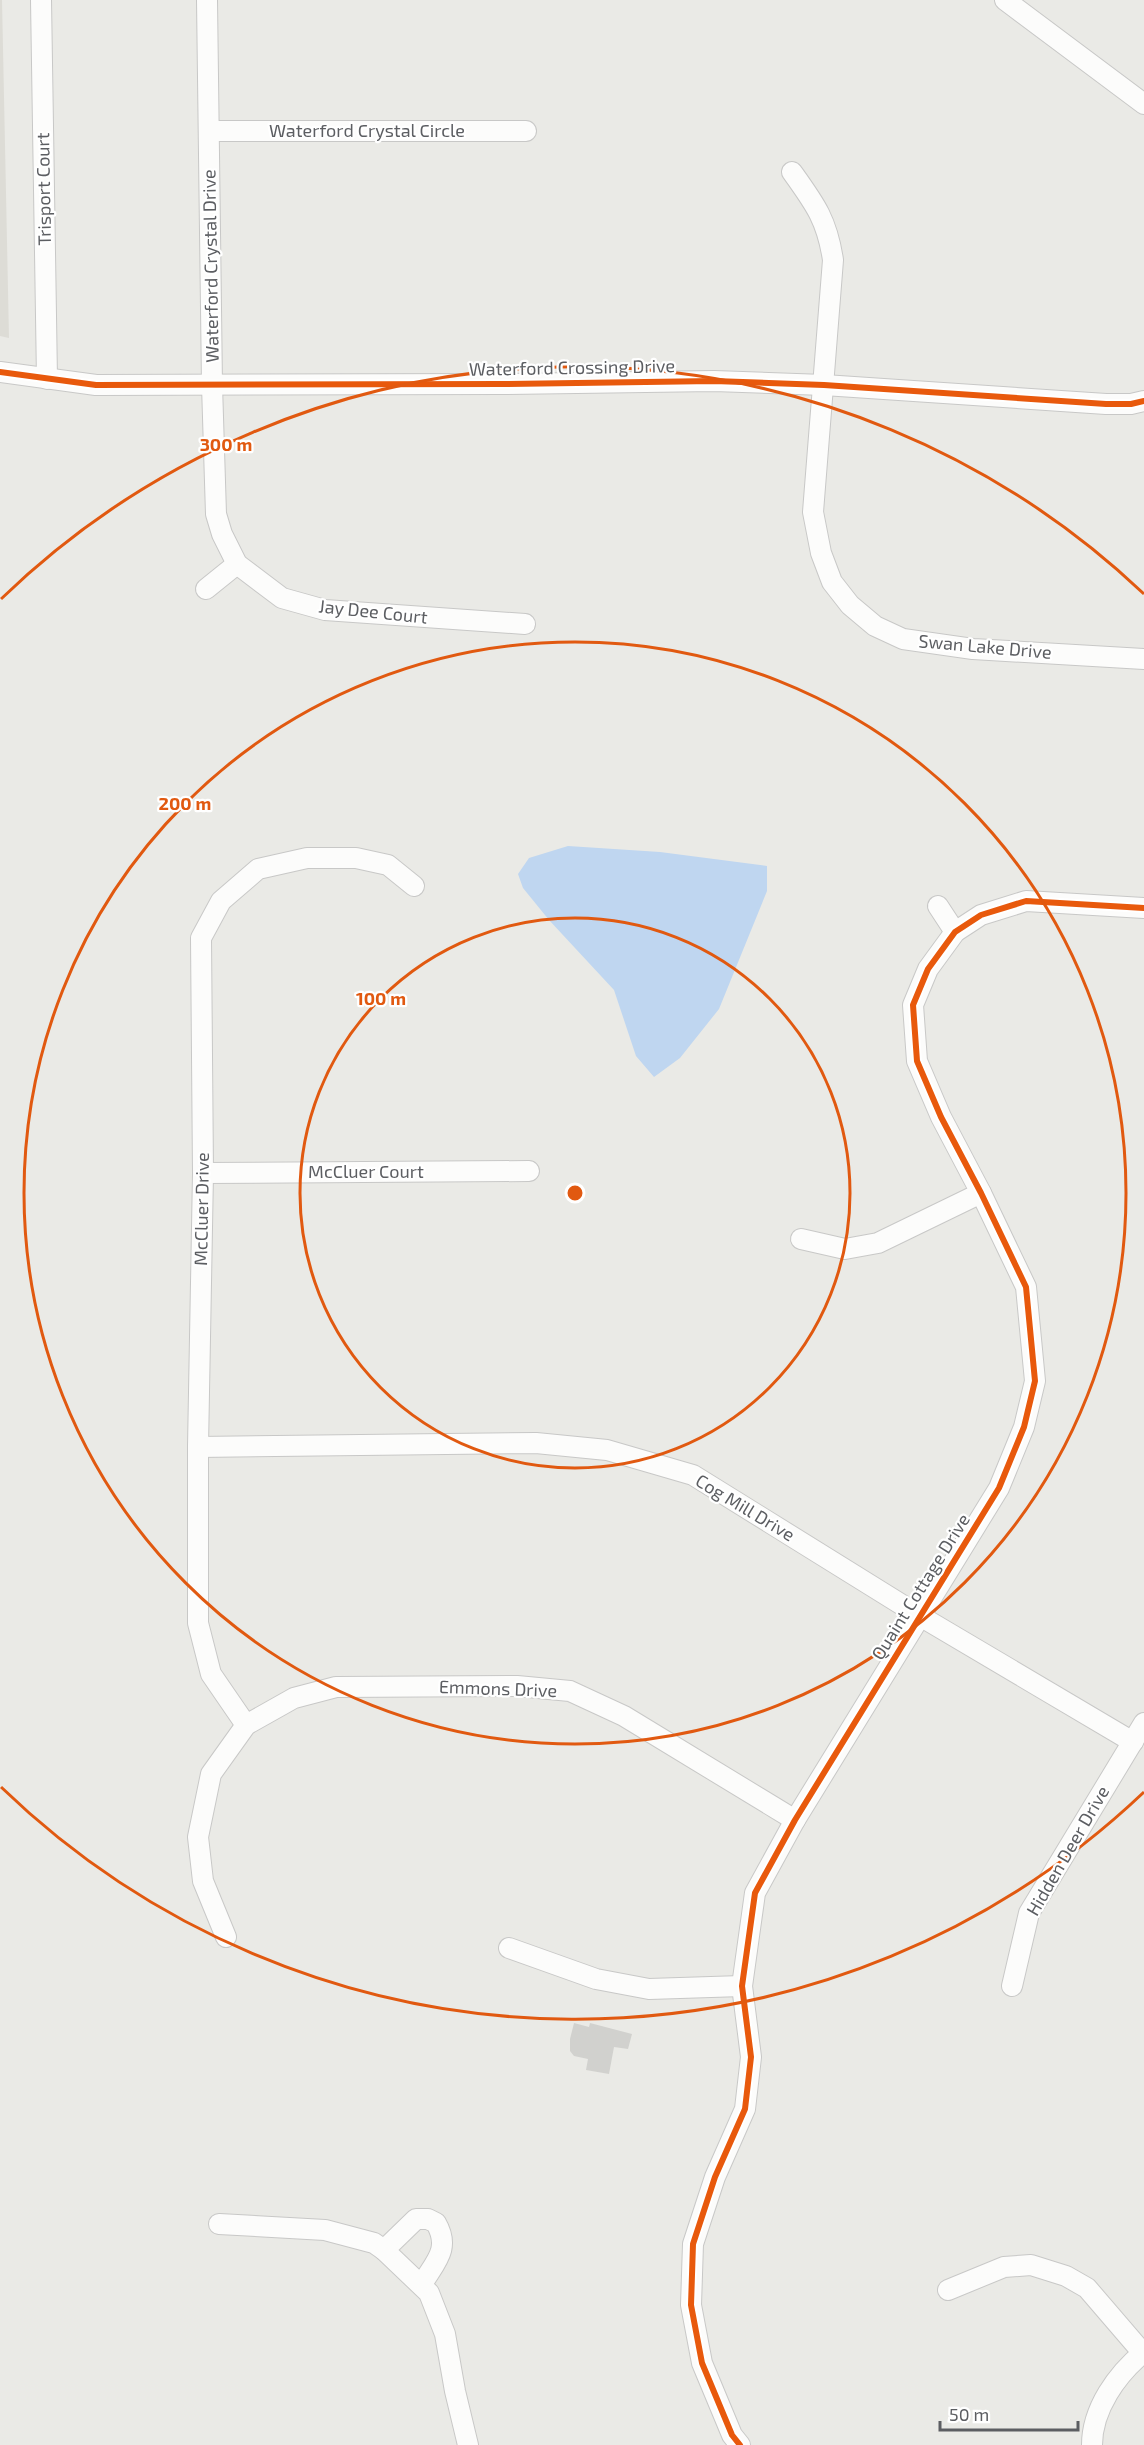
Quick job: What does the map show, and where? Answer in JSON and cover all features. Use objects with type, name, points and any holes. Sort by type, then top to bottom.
[{"type":"street","name":"Trisport Court","points":[[40,0],[47,379]]},
{"type":"street","name":"Waterford Crystal Drive","points":[[207,0],[216,514],[222,534],[237,564]]},
{"type":"street","points":[[1005,0],[1144,104]]},
{"type":"street","name":"Waterford Crystal Circle","points":[[209,131],[526,131]]},
{"type":"street","name":"Swan Lake Drive","points":[[792,172],[819,211],[829,234],[833,260],[813,512],[821,553],[832,582],[850,605],[875,626],[903,639],[973,649],[1144,659]]},
{"type":"street","name":"Waterford Crossing Drive","points":[[0,372],[96,384],[504,384],[714,381],[824,385],[1106,404],[1131,404],[1144,401]]},
{"type":"street","points":[[206,589],[237,564]]},
{"type":"street","name":"Jay Dee Court","points":[[237,564],[282,598],[325,610],[525,624]]},
{"type":"street","name":"McCluer Drive","points":[[246,1725],[211,1674],[198,1623],[198,1447],[203,1173],[201,938],[221,901],[258,869],[307,858],[356,858],[388,865],[414,886]]},
{"type":"street","name":"Quaint Cottage Drive","points":[[740,2445],[732,2435],[702,2363],[691,2305],[693,2244],[715,2177],[745,2109],[751,2057],[742,1986],[755,1893],[795,1820],[999,1488],[1024,1427],[1035,1381],[1026,1287],[981,1192],[941,1117],[917,1061],[914,1005],[928,969],[955,932],[981,915],[1026,901],[1144,908]]},
{"type":"street","points":[[938,906],[955,932]]},
{"type":"street","name":"McCluer Court","points":[[203,1173],[529,1171]]},
{"type":"street","points":[[801,1239],[845,1249],[878,1243],[981,1192]]},
{"type":"street","name":"Cog Mill Drive","points":[[198,1447],[536,1443],[607,1450],[693,1475],[920,1616],[1133,1742]]},
{"type":"street","name":"Emmons Drive","points":[[246,1725],[294,1698],[336,1687],[517,1686],[570,1691],[624,1716],[795,1820]]},
{"type":"street","name":"Hidden Deer Drive","points":[[1012,1986],[1029,1913],[1144,1723]]},
{"type":"street","points":[[226,1937],[203,1881],[198,1837],[211,1774],[246,1725]]},
{"type":"street","points":[[509,1948],[596,1979],[649,1989],[742,1986]]},
{"type":"street","points":[[384,2250],[416,2219],[428,2219],[436,2223],[444,2241],[441,2252],[422,2284]]},
{"type":"street","points":[[219,2224],[325,2230],[374,2242],[384,2250],[429,2293],[445,2334],[468,2445]]},
{"type":"street","points":[[948,2290],[1004,2267],[1030,2265],[1066,2276],[1087,2288],[1143,2352],[1107,2392],[1092,2432],[1092,2445]]},
{"type":"shaded area","points":[[0,0],[2,0],[9,338],[0,336]]},
{"type":"water","points":[[568,846],[660,852],[767,866],[767,891],[719,1009],[680,1058],[654,1077],[636,1056],[614,990],[549,920],[523,888],[518,874],[529,858]]},
{"type":"building","points":[[574,2023],[589,2027],[590,2023],[632,2034],[628,2049],[614,2047],[609,2074],[586,2070],[588,2059],[574,2056],[570,2051]]},
{"type":"cycle path","points":[[0,372],[96,385],[714,381],[824,385],[1106,404],[1131,404],[1144,401]]},
{"type":"cycle path","points":[[740,2445],[732,2435],[702,2363],[691,2305],[693,2244],[715,2177],[745,2109],[751,2057],[742,1986],[755,1893],[795,1820],[999,1488],[1024,1427],[1035,1381],[1026,1287],[941,1117],[917,1061],[913,1005],[928,969],[955,932],[981,915],[1026,901],[1144,908]]}]
